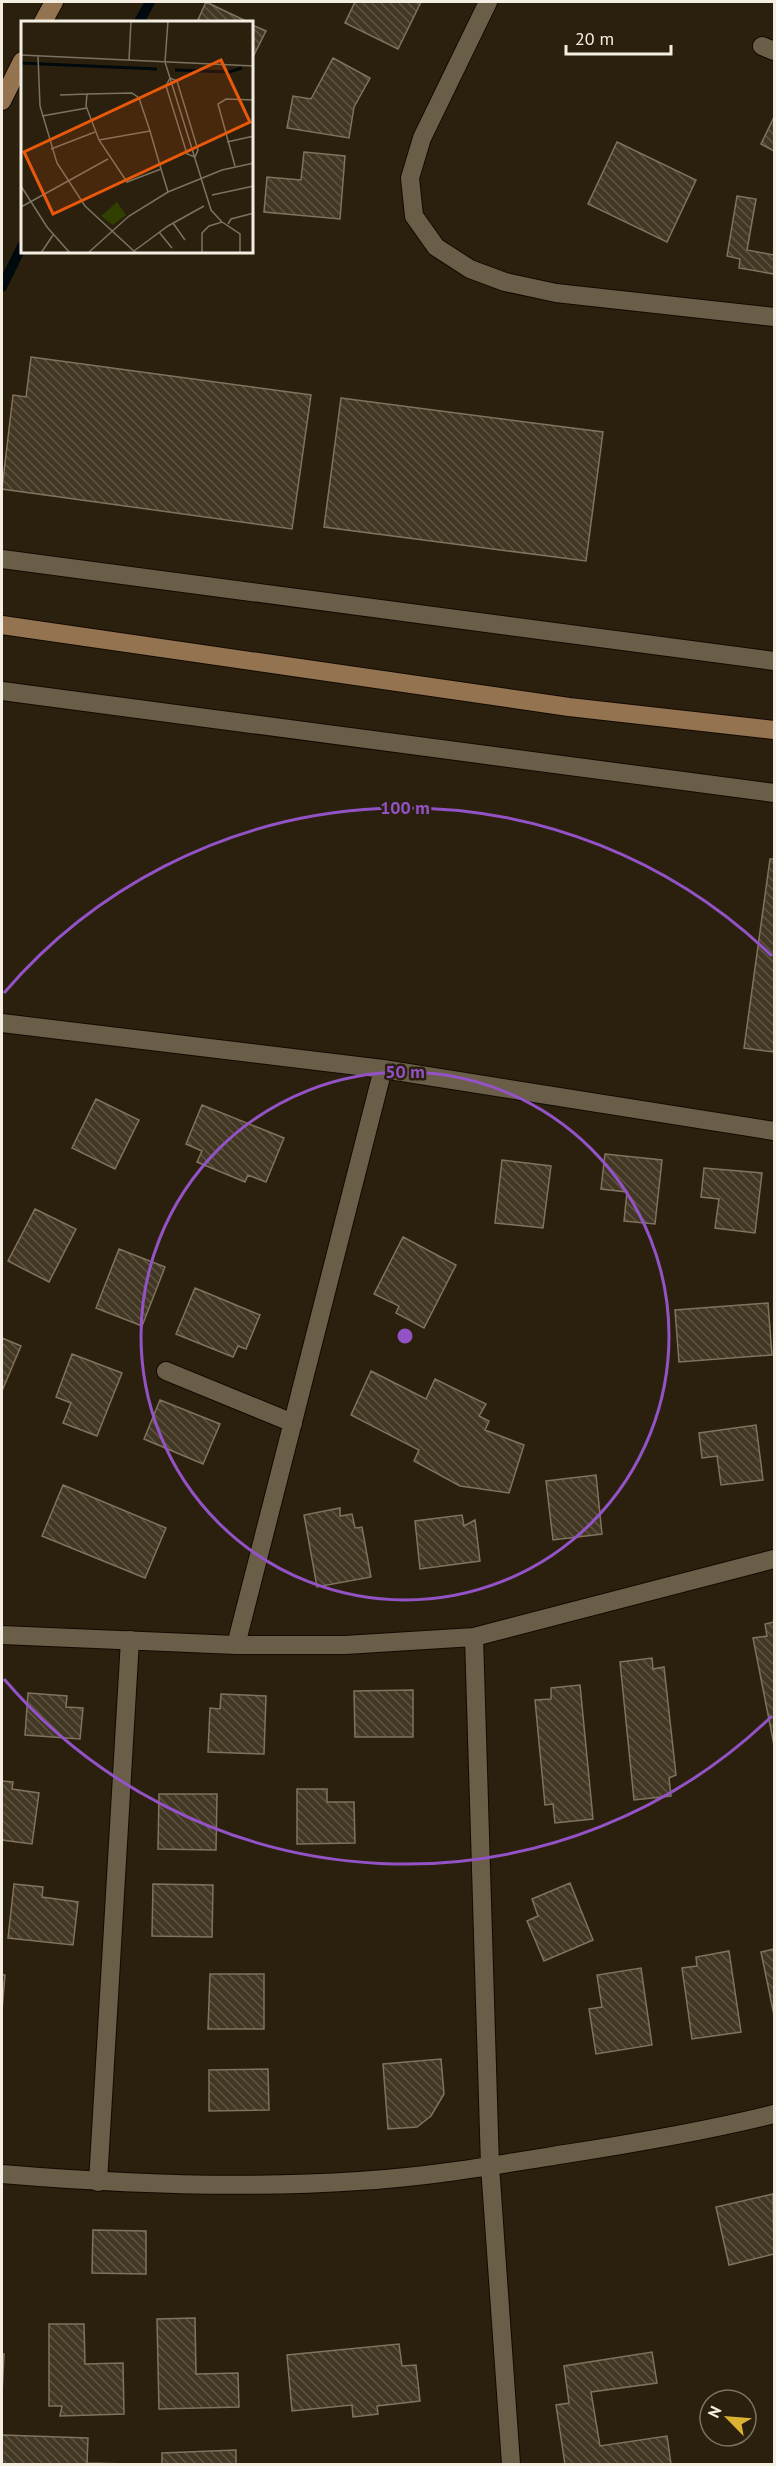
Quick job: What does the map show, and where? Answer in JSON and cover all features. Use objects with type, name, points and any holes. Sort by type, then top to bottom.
[{"type":"street","points":[[44,21],[54,2]]},
{"type":"street","points":[[488,2],[422,138],[410,178],[414,216],[436,247],[471,269],[505,282],[546,291],[774,318]]},
{"type":"street","points":[[2,100],[21,63]]},
{"type":"street","points":[[2,559],[774,662]]},
{"type":"street","points":[[2,625],[569,707],[774,730]]},
{"type":"street","points":[[2,692],[774,793]]},
{"type":"street","points":[[2,1023],[383,1070],[774,1131]]},
{"type":"street","points":[[236,1645],[383,1070]]},
{"type":"street","points":[[166,1371],[293,1423]]},
{"type":"street","points":[[2,1635],[236,1645],[345,1645],[474,1637],[774,1559]]},
{"type":"street","points":[[474,1637],[490,2166],[511,2464]]},
{"type":"street","points":[[98,2182],[130,1641]]},
{"type":"street","points":[[2,2174],[98,2182],[261,2184],[358,2181],[427,2175],[659,2139],[774,2114]]},
{"type":"building","points":[[206,2],[246,21],[197,21]]},
{"type":"building","points":[[355,2],[421,2],[398,49],[345,23]]},
{"type":"building","points":[[254,26],[266,31],[254,55]]},
{"type":"building","points":[[333,58],[370,78],[354,107],[349,138],[287,128],[293,96],[311,99]]},
{"type":"building","points":[[774,117],[774,151],[761,144]]},
{"type":"building","points":[[617,142],[696,180],[667,242],[588,204]]},
{"type":"building","points":[[304,152],[345,156],[340,219],[264,212],[267,177],[301,180]]},
{"type":"building","points":[[737,196],[756,199],[747,250],[774,255],[774,274],[739,268],[740,259],[727,256]]},
{"type":"building","points":[[31,357],[311,395],[292,529],[2,489],[13,395],[26,397]]},
{"type":"building","points":[[341,398],[603,432],[586,561],[324,527]]},
{"type":"building","points":[[770,859],[774,859],[774,1052],[744,1048]]},
{"type":"building","points":[[96,1099],[139,1120],[115,1169],[72,1148]]},
{"type":"building","points":[[202,1105],[284,1138],[266,1182],[248,1175],[245,1182],[197,1162],[202,1151],[186,1144]]},
{"type":"building","points":[[605,1154],[662,1160],[655,1224],[624,1221],[627,1192],[601,1189]]},
{"type":"building","points":[[502,1160],[551,1166],[543,1228],[495,1223]]},
{"type":"building","points":[[704,1168],[762,1173],[755,1233],[715,1228],[719,1199],[701,1197]]},
{"type":"building","points":[[35,1209],[76,1229],[49,1282],[8,1261]]},
{"type":"building","points":[[403,1237],[456,1265],[424,1328],[396,1313],[399,1306],[374,1294]]},
{"type":"building","points":[[119,1249],[165,1267],[142,1326],[96,1308]]},
{"type":"building","points":[[195,1288],[260,1315],[246,1349],[238,1346],[233,1357],[176,1334]]},
{"type":"building","points":[[768,1303],[772,1355],[679,1362],[675,1310]]},
{"type":"building","points":[[2,1338],[21,1346],[2,1391]]},
{"type":"building","points":[[72,1354],[122,1373],[97,1436],[63,1423],[71,1403],[56,1397]]},
{"type":"building","points":[[371,1371],[426,1399],[435,1379],[486,1404],[479,1416],[489,1421],[485,1430],[524,1445],[509,1493],[460,1486],[414,1461],[419,1450],[351,1415]]},
{"type":"building","points":[[160,1400],[220,1424],[203,1464],[144,1439]]},
{"type":"building","points":[[756,1425],[763,1480],[721,1485],[717,1456],[702,1458],[699,1433]]},
{"type":"building","points":[[596,1475],[602,1534],[553,1540],[546,1481]]},
{"type":"building","points":[[63,1485],[166,1528],[145,1578],[42,1536]]},
{"type":"building","points":[[340,1508],[340,1516],[352,1514],[355,1528],[362,1527],[371,1577],[317,1587],[304,1515]]},
{"type":"building","points":[[462,1515],[464,1526],[475,1520],[480,1561],[420,1569],[415,1521]]},
{"type":"building","points":[[774,1622],[774,1745],[753,1638],[767,1636],[765,1624]]},
{"type":"building","points":[[652,1658],[653,1669],[664,1667],[676,1775],[669,1778],[671,1796],[634,1800],[620,1662]]},
{"type":"building","points":[[580,1685],[593,1819],[555,1823],[553,1804],[545,1805],[535,1700],[551,1699],[551,1688]]},
{"type":"building","points":[[413,1690],[413,1737],[355,1737],[354,1691]]},
{"type":"building","points":[[28,1693],[67,1696],[66,1707],[83,1708],[80,1739],[25,1735]]},
{"type":"building","points":[[221,1694],[266,1696],[264,1754],[208,1752],[210,1708],[220,1709]]},
{"type":"building","points":[[2,1781],[13,1782],[12,1789],[39,1793],[32,1844],[2,1840]]},
{"type":"building","points":[[297,1789],[327,1789],[327,1802],[354,1802],[355,1843],[297,1844]]},
{"type":"building","points":[[159,1794],[217,1794],[216,1850],[158,1849]]},
{"type":"building","points":[[570,1883],[593,1940],[544,1961],[527,1921],[538,1916],[532,1899]]},
{"type":"building","points":[[14,1884],[43,1887],[42,1897],[78,1902],[73,1945],[8,1938]]},
{"type":"building","points":[[153,1884],[213,1885],[212,1937],[152,1936]]},
{"type":"building","points":[[774,1949],[774,2015],[761,1952]]},
{"type":"building","points":[[729,1951],[741,2032],[692,2039],[682,1968],[697,1966],[696,1957]]},
{"type":"building","points":[[641,1968],[652,2045],[596,2054],[589,2009],[602,2007],[597,1975]]},
{"type":"building","points":[[210,1974],[264,1974],[264,2029],[208,2029]]},
{"type":"building","points":[[2,1975],[5,1975],[2,2010]]},
{"type":"building","points":[[441,2059],[444,2094],[431,2116],[417,2127],[388,2129],[383,2064]]},
{"type":"building","points":[[268,2069],[269,2110],[209,2111],[209,2070]]},
{"type":"building","points":[[773,2194],[774,2254],[729,2265],[716,2207]]},
{"type":"building","points":[[93,2230],[146,2231],[146,2274],[92,2273]]},
{"type":"building","points":[[195,2318],[196,2374],[238,2373],[239,2407],[159,2409],[157,2319]]},
{"type":"building","points":[[49,2324],[84,2324],[85,2364],[123,2363],[124,2414],[60,2416],[62,2406],[49,2406]]},
{"type":"building","points":[[399,2344],[402,2366],[416,2365],[420,2401],[377,2406],[378,2414],[353,2417],[352,2405],[292,2411],[287,2355]]},
{"type":"building","points":[[652,2352],[657,2383],[591,2392],[600,2446],[667,2436],[671,2464],[565,2464],[556,2405],[569,2403],[564,2366]]},
{"type":"building","points":[[2,2354],[4,2354],[2,2393]]},
{"type":"building","points":[[2,2435],[88,2438],[87,2463],[128,2464],[2,2464]]},
{"type":"building","points":[[236,2450],[236,2464],[162,2464],[162,2453]]},
{"type":"waterway","points":[[140,21],[150,2]]},
{"type":"waterway","points":[[2,287],[21,248]]}]
